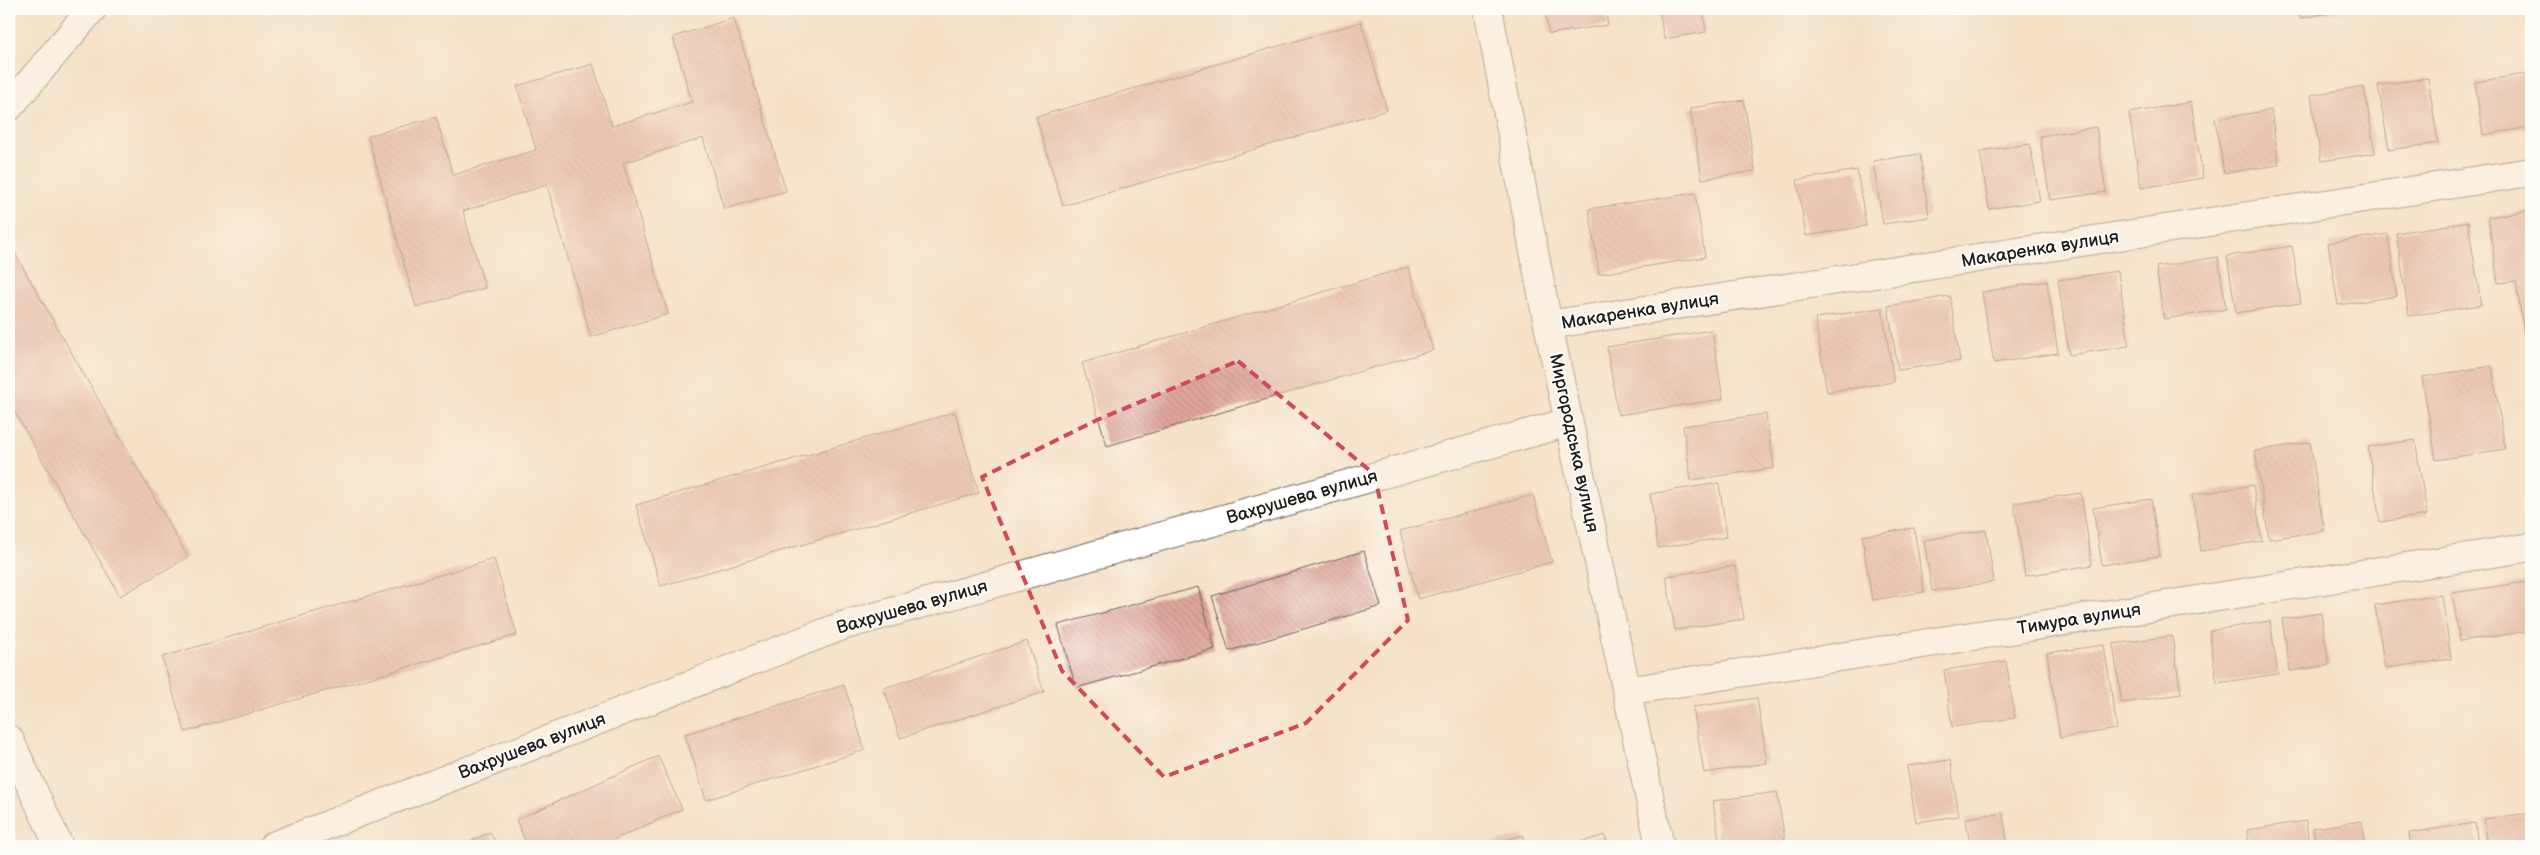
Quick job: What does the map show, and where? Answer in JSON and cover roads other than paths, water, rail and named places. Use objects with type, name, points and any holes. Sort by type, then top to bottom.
[{"type":"street","points":[[9,107],[92,9]]},
{"type":"street","name":"Миргородська вулиця","points":[[1488,9],[1548,325],[1660,846]]},
{"type":"street","name":"Макаренка вулиця","points":[[1548,325],[2531,172]]},
{"type":"street","name":"Вахрушева вулиця","points":[[274,846],[842,626],[1569,422]]},
{"type":"street","name":"Тимура вулиця","points":[[1627,691],[2531,548]]},
{"type":"street","points":[[9,739],[59,846]]}]
